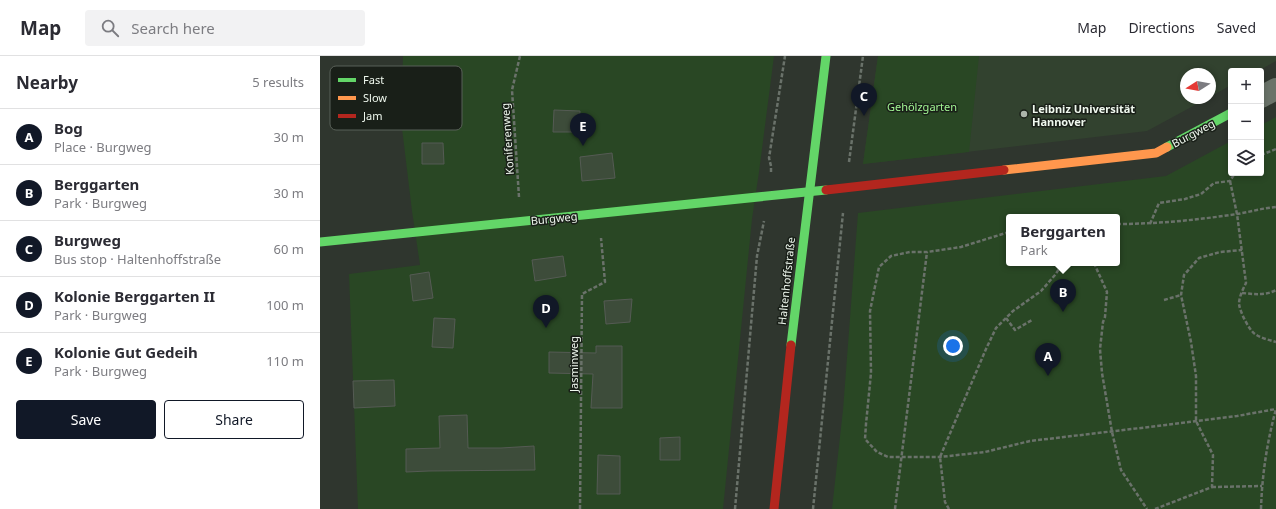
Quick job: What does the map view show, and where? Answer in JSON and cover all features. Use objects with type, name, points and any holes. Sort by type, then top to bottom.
[{"type":"street","name":"Haltenhoffstraße","points":[[774,509],[783,413],[808,191],[826,56]]},
{"type":"street","points":[[1264,95],[1276,89]]},
{"type":"street","name":"Burgweg","points":[[320,242],[846,188],[1156,153],[1228,115]]},
{"type":"path","name":"Koniferenweg","points":[[520,56],[512,90],[521,221]]},
{"type":"path","points":[[771,166],[769,158],[785,56]]},
{"type":"path","points":[[850,156],[864,56]]},
{"type":"path","points":[[1264,154],[1276,149]]},
{"type":"path","points":[[1233,176],[1230,181],[1237,214],[1246,283],[1239,303],[1245,320],[1254,334],[1276,342]]},
{"type":"path","points":[[1150,224],[1159,203],[1185,199],[1201,194],[1214,183],[1230,181]]},
{"type":"path","points":[[813,509],[846,188]]},
{"type":"path","points":[[735,509],[757,256],[769,195]]},
{"type":"path","points":[[1120,224],[1179,222],[1276,207]]},
{"type":"path","points":[[1006,233],[961,247],[927,252],[910,252],[891,256],[879,267],[870,311],[871,373],[866,424],[866,439],[877,452],[888,457],[940,457],[985,452],[1030,441],[1237,416],[1276,409],[1268,438],[1262,486],[1261,509]]},
{"type":"path","name":"Jasminweg","points":[[580,509],[582,294],[605,282],[600,234]]},
{"type":"path","points":[[1212,487],[1213,455],[1196,421],[1196,376],[1191,342],[1181,295],[1184,275],[1199,258],[1220,252],[1242,250]]},
{"type":"path","points":[[895,509],[927,252]]},
{"type":"path","points":[[949,509],[945,502],[940,457],[986,349],[996,328],[1013,311],[1041,291],[1061,266]]},
{"type":"path","points":[[1095,266],[1107,292],[1106,317],[1103,322],[1100,349],[1102,373],[1112,432],[1121,470],[1147,509]]},
{"type":"path","points":[[1242,293],[1268,294],[1276,290]]},
{"type":"path","points":[[1164,300],[1181,295]]},
{"type":"path","points":[[1006,318],[1015,330],[1032,320]]},
{"type":"path","points":[[1155,509],[1212,487],[1262,486]]},
{"type":"shaded area","name":"Leibniz Universität Hannover","points":[[878,56],[1276,56],[1276,61],[1263,68],[1228,68],[1228,87],[1216,94],[1216,68],[1180,68],[1180,104],[1197,104],[1147,131],[863,164]]},
{"type":"green space","points":[[403,56],[774,56],[752,219],[723,509],[358,509],[349,274],[420,265],[402,130],[462,130],[462,66],[403,66]]},
{"type":"green space","name":"Gehölzgarten","points":[[878,56],[979,56],[969,152],[863,164]]},
{"type":"green space","points":[[1276,117],[1276,509],[832,509],[843,410],[858,213],[1166,176],[1228,143],[1228,176],[1264,176],[1264,123]]},
{"type":"building","points":[[554,110],[580,111],[579,132],[553,132]]},
{"type":"building","points":[[422,143],[443,143],[444,164],[422,164]]},
{"type":"building","points":[[612,153],[615,178],[582,181],[580,157]]},
{"type":"building","points":[[563,256],[566,276],[535,281],[532,260]]},
{"type":"building","points":[[429,272],[433,298],[413,301],[410,275]]},
{"type":"building","points":[[632,299],[630,322],[606,324],[604,301]]},
{"type":"building","points":[[434,318],[455,319],[453,348],[432,347]]},
{"type":"building","points":[[596,346],[622,346],[622,408],[591,408],[593,374],[549,373],[549,352],[596,353]]},
{"type":"building","points":[[394,380],[395,406],[354,408],[353,381]]},
{"type":"building","points":[[467,415],[468,448],[534,446],[535,470],[406,472],[406,449],[440,448],[439,416]]},
{"type":"building","points":[[680,437],[680,460],[660,460],[660,438]]},
{"type":"building","points":[[598,455],[620,456],[620,494],[597,494]]},
{"type":"traffic: fast","points":[[791,345],[826,56]]},
{"type":"traffic: fast","points":[[1167,147],[1228,115]]},
{"type":"traffic: fast","points":[[320,242],[826,190]]},
{"type":"traffic: slow","points":[[1004,170],[1156,153],[1167,147]]},
{"type":"traffic: jam","points":[[826,190],[1004,170]]},
{"type":"traffic: jam","points":[[774,509],[791,345]]},
{"type":"place","name":"Leibniz Universität Hannover","points":[[1024,114]]},
{"type":"place","name":"Burgweg","points":[[864,116]]},
{"type":"place","name":"Kolonie Gut Gedeih","points":[[583,146]]},
{"type":"place","name":"Berggarten","points":[[1063,312]]},
{"type":"place","name":"Kolonie Berggarten II","points":[[546,328]]},
{"type":"place","name":"Bog","points":[[1048,376]]}]
